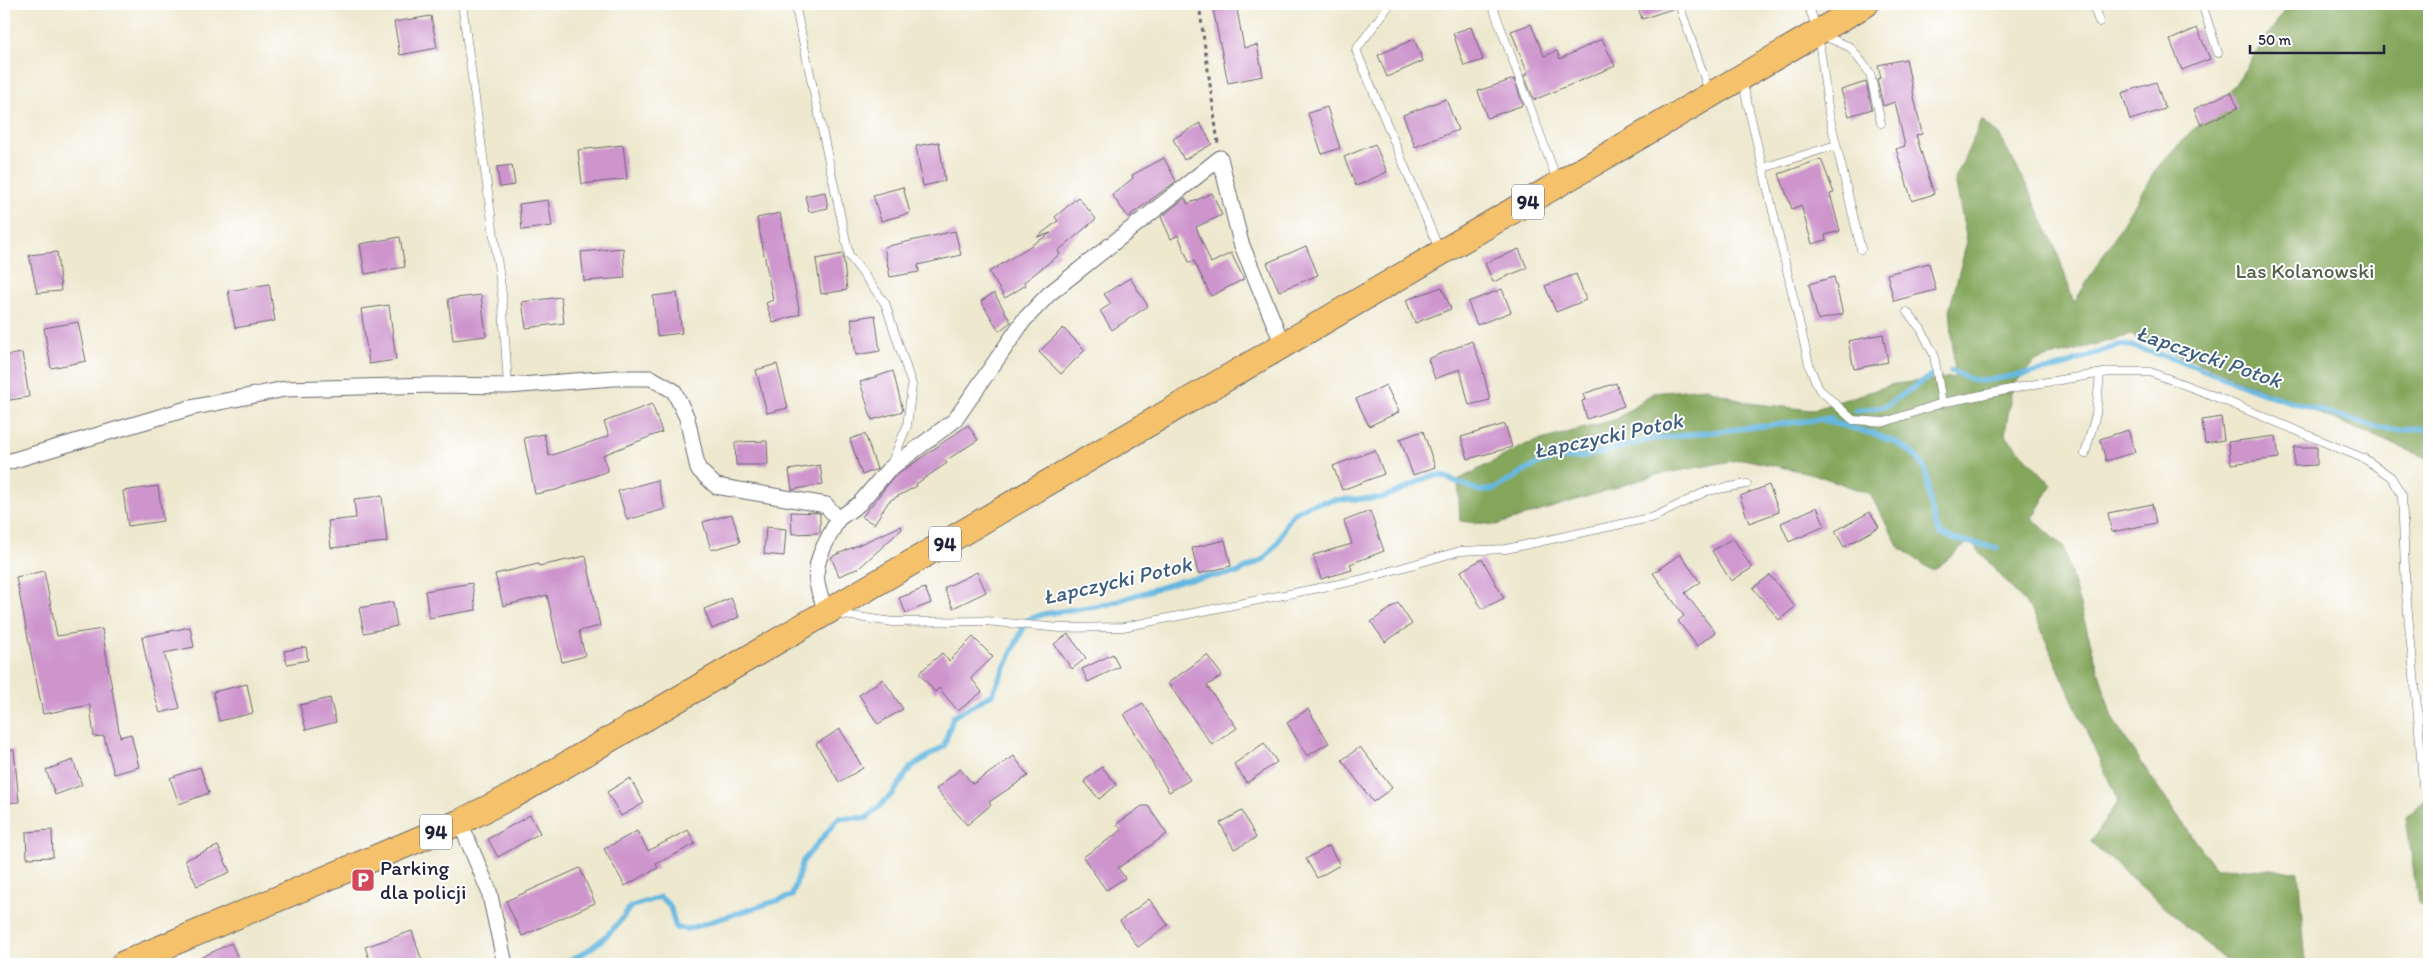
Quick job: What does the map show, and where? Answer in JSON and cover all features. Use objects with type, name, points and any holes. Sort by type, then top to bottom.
[{"type":"main road","name":"94","points":[[123,964],[460,822],[533,785],[1866,4]]},
{"type":"street","points":[[828,612],[816,586],[817,562],[838,518],[859,504],[888,470],[955,420],[1024,320],[1049,294],[1220,158],[1241,243],[1283,345]]},
{"type":"street","points":[[4,463],[190,408],[285,389],[434,385],[508,386],[614,378],[651,378],[674,391],[687,418],[698,468],[716,486],[826,505],[838,518]]},
{"type":"street","points":[[460,822],[489,891],[504,962]]},
{"type":"lane","points":[[462,4],[502,294],[508,386]]},
{"type":"lane","points":[[795,4],[849,254],[885,303],[912,385],[908,426],[888,470]]},
{"type":"lane","points":[[1390,4],[1356,50],[1441,254]]},
{"type":"lane","points":[[1492,4],[1559,184]]},
{"type":"lane","points":[[1679,4],[1711,96]]},
{"type":"lane","points":[[1808,4],[1818,33],[1829,114],[1860,249]]},
{"type":"lane","points":[[2094,4],[2099,22]]},
{"type":"lane","points":[[2202,4],[2218,53]]},
{"type":"lane","points":[[1818,33],[1850,47],[1870,73],[1881,123]]},
{"type":"lane","points":[[1741,78],[1810,368],[1819,389],[1853,420],[1885,422],[1942,403],[2100,374],[2150,372],[2204,392],[2365,459],[2391,477],[2402,496],[2406,593],[2423,785]]},
{"type":"lane","points":[[1762,168],[1836,145]]},
{"type":"lane","points":[[1907,312],[1921,329],[1934,356],[1942,403]]},
{"type":"lane","points":[[2085,454],[2096,414],[2100,374]]},
{"type":"lane","points":[[828,612],[850,617],[894,622],[1006,623],[1060,628],[1122,626],[1262,601],[1359,580],[1460,551],[1506,549],[1654,517],[1707,491],[1748,484]]},
{"type":"path","points":[[1198,4],[1220,158]]},
{"type":"green space","name":"Las Kolanowski","points":[[2289,4],[2429,4],[2429,459],[2131,335],[2035,361],[2012,387],[2005,435],[2052,485],[2032,518],[2063,546],[2112,718],[2175,813],[2216,868],[2298,871],[2306,964],[2229,964],[2091,842],[2118,801],[2033,612],[1970,541],[1933,571],[1899,547],[1870,494],[1814,474],[1743,459],[1656,475],[1496,525],[1460,521],[1458,480],[1527,444],[1617,419],[1653,393],[1706,388],[1748,403],[1812,410],[1894,384],[1955,377],[1950,307],[1967,242],[1955,179],[1982,120],[2000,136],[2031,194],[2058,254],[2074,303],[2158,166],[2231,90]]},
{"type":"green space","points":[[2429,795],[2429,916],[2418,903],[2406,817]]},
{"type":"building","points":[[1212,4],[1236,4],[1244,48],[1257,45],[1263,76],[1228,83]]},
{"type":"building","points":[[1637,4],[1673,4],[1675,8],[1642,19]]},
{"type":"building","points":[[431,16],[437,48],[400,55],[394,22]]},
{"type":"building","points":[[1531,24],[1544,56],[1557,51],[1560,59],[1602,39],[1615,66],[1534,100],[1524,75],[1528,74],[1511,31]]},
{"type":"building","points":[[1471,27],[1483,60],[1464,66],[1453,33]]},
{"type":"building","points":[[2197,28],[2210,59],[2182,70],[2170,40]]},
{"type":"building","points":[[1414,39],[1423,61],[1387,77],[1378,55]]},
{"type":"building","points":[[1906,59],[1922,134],[1916,135],[1934,194],[1912,201],[1896,149],[1905,146],[1895,102],[1883,106],[1877,79],[1881,78],[1878,65]]},
{"type":"building","points":[[1514,79],[1523,105],[1487,118],[1478,91]]},
{"type":"building","points":[[1866,82],[1872,109],[1849,116],[1841,90]]},
{"type":"building","points":[[2156,82],[2165,109],[2130,120],[2122,93]]},
{"type":"building","points":[[2231,92],[2238,108],[2201,125],[2194,109]]},
{"type":"building","points":[[1446,99],[1458,130],[1415,147],[1403,115]]},
{"type":"building","points":[[1327,107],[1340,148],[1322,154],[1308,113]]},
{"type":"building","points":[[1200,123],[1212,144],[1184,160],[1173,139]]},
{"type":"building","points":[[939,142],[945,181],[923,186],[916,146]]},
{"type":"building","points":[[1375,144],[1387,172],[1356,186],[1344,157]]},
{"type":"building","points":[[623,145],[627,179],[582,184],[578,150]]},
{"type":"building","points":[[1164,158],[1176,181],[1128,217],[1112,195],[1133,178],[1132,175]]},
{"type":"building","points":[[1821,159],[1834,193],[1830,194],[1840,231],[1825,235],[1826,240],[1812,244],[1801,205],[1792,209],[1779,174]]},
{"type":"building","points":[[512,165],[515,185],[500,187],[497,167]]},
{"type":"building","points":[[903,187],[910,213],[881,221],[873,195]]},
{"type":"building","points":[[825,192],[828,208],[809,212],[805,196]]},
{"type":"building","points":[[1212,193],[1222,215],[1196,227],[1211,263],[1231,253],[1244,279],[1211,296],[1194,261],[1189,262],[1178,235],[1171,239],[1161,217],[1185,198],[1188,204]]},
{"type":"building","points":[[1078,197],[1096,219],[1058,251],[1060,254],[1024,282],[1026,285],[1005,298],[989,272],[1051,233],[1037,237],[1058,221],[1055,217]]},
{"type":"building","points":[[548,200],[552,226],[522,230],[519,204]]},
{"type":"building","points":[[780,213],[800,314],[773,323],[766,303],[773,300],[757,218]]},
{"type":"building","points":[[955,231],[961,255],[918,265],[919,272],[890,277],[884,247]]},
{"type":"building","points":[[400,237],[405,267],[365,274],[360,244]]},
{"type":"building","points":[[1306,246],[1318,275],[1279,291],[1267,263]]},
{"type":"building","points":[[623,248],[625,278],[584,281],[581,252]]},
{"type":"building","points":[[1519,249],[1527,268],[1493,282],[1485,263]]},
{"type":"building","points":[[57,252],[61,291],[37,293],[29,255]]},
{"type":"building","points":[[843,254],[847,290],[821,294],[816,259]]},
{"type":"building","points":[[1929,263],[1936,290],[1894,301],[1887,274]]},
{"type":"building","points":[[1576,274],[1586,300],[1556,312],[1545,286]]},
{"type":"building","points":[[1834,277],[1843,314],[1818,320],[1809,284]]},
{"type":"building","points":[[1130,278],[1148,306],[1112,330],[1100,311],[1111,304],[1104,294]]},
{"type":"building","points":[[269,284],[275,321],[235,328],[228,291]]},
{"type":"building","points":[[1442,287],[1451,309],[1415,323],[1406,300]]},
{"type":"building","points":[[1502,289],[1511,312],[1477,325],[1468,302]]},
{"type":"building","points":[[677,293],[682,333],[657,336],[653,296]]},
{"type":"building","points":[[994,293],[1011,322],[999,331],[981,301]]},
{"type":"building","points":[[481,295],[486,336],[453,340],[448,299]]},
{"type":"building","points":[[561,297],[564,323],[526,328],[522,302]]},
{"type":"building","points":[[389,305],[396,360],[369,364],[361,309]]},
{"type":"building","points":[[875,315],[880,351],[856,355],[851,319]]},
{"type":"building","points":[[78,322],[86,361],[51,368],[44,328]]},
{"type":"building","points":[[1063,328],[1085,350],[1061,374],[1039,352]]},
{"type":"building","points":[[1883,334],[1888,362],[1854,369],[1848,341]]},
{"type":"building","points":[[1472,341],[1482,367],[1490,400],[1469,405],[1460,369],[1435,379],[1428,359]]},
{"type":"building","points":[[22,353],[29,397],[4,401],[4,356]]},
{"type":"building","points":[[777,364],[788,408],[767,413],[756,370]]},
{"type":"building","points":[[893,371],[903,411],[872,420],[860,382]]},
{"type":"building","points":[[1616,383],[1624,406],[1587,419],[1582,401],[1585,400],[1583,394]]},
{"type":"building","points":[[1386,385],[1399,412],[1369,426],[1356,399]]},
{"type":"building","points":[[652,404],[662,432],[603,455],[608,471],[556,490],[535,494],[524,438],[544,434],[549,456],[609,436],[604,422]]},
{"type":"building","points":[[2221,417],[2224,440],[2205,443],[2202,420]]},
{"type":"building","points":[[1505,424],[1512,447],[1468,459],[1461,437]]},
{"type":"building","points":[[968,425],[978,440],[945,461],[947,463],[916,484],[917,486],[889,501],[874,524],[862,517],[894,477]]},
{"type":"building","points":[[2128,430],[2135,452],[2106,461],[2100,439]]},
{"type":"building","points":[[1423,431],[1435,467],[1413,475],[1400,439]]},
{"type":"building","points":[[865,434],[877,469],[862,475],[850,439]]},
{"type":"building","points":[[2276,436],[2279,458],[2231,464],[2228,442]]},
{"type":"building","points":[[767,441],[768,465],[736,465],[735,442]]},
{"type":"building","points":[[2294,447],[2317,447],[2317,465],[2294,466]]},
{"type":"building","points":[[1375,450],[1384,474],[1342,490],[1333,466]]},
{"type":"building","points":[[820,465],[823,484],[792,490],[789,470]]},
{"type":"building","points":[[657,480],[665,509],[627,520],[618,491]]},
{"type":"building","points":[[1769,485],[1779,512],[1749,523],[1740,496]]},
{"type":"building","points":[[158,486],[163,521],[128,526],[123,491]]},
{"type":"building","points":[[382,496],[387,542],[331,548],[328,521],[356,518],[354,499]]},
{"type":"building","points":[[2152,504],[2156,523],[2112,532],[2108,513]]},
{"type":"building","points":[[1817,507],[1825,526],[1789,542],[1781,523]]},
{"type":"building","points":[[1370,511],[1384,551],[1350,564],[1352,570],[1321,579],[1313,555],[1352,544],[1344,521]]},
{"type":"building","points":[[791,512],[820,513],[820,533],[792,534]]},
{"type":"building","points":[[1870,512],[1879,527],[1844,547],[1835,531]]},
{"type":"building","points":[[732,514],[740,542],[711,550],[703,522]]},
{"type":"building","points":[[901,526],[902,529],[859,568],[839,576],[831,557]]},
{"type":"building","points":[[766,527],[786,529],[784,556],[764,554]]},
{"type":"building","points":[[1733,538],[1752,568],[1731,581],[1712,551]]},
{"type":"building","points":[[1225,540],[1231,566],[1198,574],[1192,548]]},
{"type":"building","points":[[1680,554],[1700,582],[1685,593],[1715,632],[1697,646],[1678,621],[1684,616],[1653,573]]},
{"type":"building","points":[[586,556],[600,626],[579,631],[585,656],[562,662],[547,595],[503,606],[495,574]]},
{"type":"building","points":[[1482,559],[1504,598],[1482,609],[1461,571]]},
{"type":"building","points":[[44,571],[57,636],[102,629],[120,737],[131,734],[139,767],[114,774],[104,736],[94,737],[90,705],[43,714],[16,577]]},
{"type":"building","points":[[977,572],[986,592],[953,608],[944,588]]},
{"type":"building","points":[[1770,575],[1795,607],[1779,620],[1753,588]]},
{"type":"building","points":[[472,583],[476,610],[429,618],[425,591]]},
{"type":"building","points":[[925,588],[931,603],[906,613],[899,598]]},
{"type":"building","points":[[731,598],[739,617],[712,629],[704,609]]},
{"type":"building","points":[[393,602],[397,626],[364,633],[359,608]]},
{"type":"building","points":[[1398,603],[1412,624],[1385,642],[1371,622]]},
{"type":"building","points":[[190,627],[194,647],[164,653],[180,708],[160,713],[150,679],[142,637]]},
{"type":"building","points":[[1068,634],[1086,658],[1072,669],[1054,644]]},
{"type":"building","points":[[973,637],[993,657],[971,678],[982,692],[958,711],[939,688],[935,692],[919,673],[942,653],[949,661]]},
{"type":"building","points":[[306,647],[308,660],[287,664],[284,651]]},
{"type":"building","points":[[1113,654],[1119,667],[1088,682],[1082,669]]},
{"type":"building","points":[[1207,655],[1222,675],[1207,686],[1237,728],[1212,745],[1168,683]]},
{"type":"building","points":[[883,679],[903,709],[878,724],[859,695]]},
{"type":"building","points":[[247,684],[253,713],[219,721],[213,692]]},
{"type":"building","points":[[330,698],[336,722],[306,730],[300,705]]},
{"type":"building","points":[[1143,703],[1190,780],[1169,792],[1124,714]]},
{"type":"building","points":[[1308,709],[1329,743],[1307,756],[1287,723]]},
{"type":"building","points":[[840,729],[863,768],[839,782],[816,744]]},
{"type":"building","points":[[1264,743],[1277,762],[1247,783],[1234,764]]},
{"type":"building","points":[[1360,747],[1392,788],[1373,802],[1342,760]]},
{"type":"building","points":[[4,750],[14,750],[19,802],[4,803]]},
{"type":"building","points":[[1014,756],[1028,776],[989,802],[991,805],[967,825],[936,789],[960,769],[973,784]]},
{"type":"building","points":[[73,760],[82,785],[55,795],[46,770]]},
{"type":"building","points":[[200,767],[209,793],[179,804],[170,778]]},
{"type":"building","points":[[1102,767],[1117,785],[1099,799],[1084,781]]},
{"type":"building","points":[[630,778],[644,803],[621,816],[607,792]]},
{"type":"building","points":[[1142,806],[1148,806],[1167,834],[1118,868],[1125,878],[1106,890],[1083,857],[1122,830],[1117,824]]},
{"type":"building","points":[[1242,811],[1256,838],[1234,849],[1220,823]]},
{"type":"building","points":[[530,815],[540,833],[498,857],[488,839]]},
{"type":"building","points":[[52,830],[53,857],[27,858],[26,832]]},
{"type":"building","points":[[688,830],[695,844],[656,864],[658,868],[625,886],[604,849],[637,831],[648,851]]},
{"type":"building","points":[[218,846],[230,872],[197,886],[185,860]]},
{"type":"building","points":[[1329,846],[1340,865],[1317,878],[1306,859]]},
{"type":"building","points":[[580,868],[595,903],[522,936],[506,901]]},
{"type":"building","points":[[1149,899],[1168,925],[1138,947],[1120,921]]},
{"type":"building","points":[[412,931],[423,964],[371,964],[365,947]]},
{"type":"building","points":[[231,943],[239,960],[230,964],[188,964]]},
{"type":"waterway","name":"Łapczycki Potok","points":[[1951,371],[1973,380],[1984,381],[2057,368],[2118,345],[2131,346],[2181,361],[2266,394],[2379,428],[2400,430],[2429,429]]},
{"type":"waterway","name":"Łapczycki Potok","points":[[1856,411],[1884,407],[1932,375]]},
{"type":"waterway","name":"Łapczycki Potok","points":[[562,964],[582,954],[609,934],[630,907],[660,897],[670,906],[676,928],[688,929],[792,896],[803,861],[839,818],[867,818],[893,793],[911,767],[944,746],[953,717],[992,694],[1027,620],[1044,614],[1108,604],[1183,580],[1237,573],[1264,559],[1278,542],[1286,524],[1294,513],[1309,505],[1333,500],[1381,498],[1428,477],[1440,475],[1480,491],[1495,489],[1537,464],[1551,460],[1587,456],[1651,439],[1832,418]]},
{"type":"waterway","points":[[1825,421],[1868,432],[1899,444],[1911,452],[1921,462],[1926,474],[1932,512],[1940,534],[1962,541],[1997,548]]},
{"type":"place","name":"Parking dla policji","points":[[363,880]]}]
